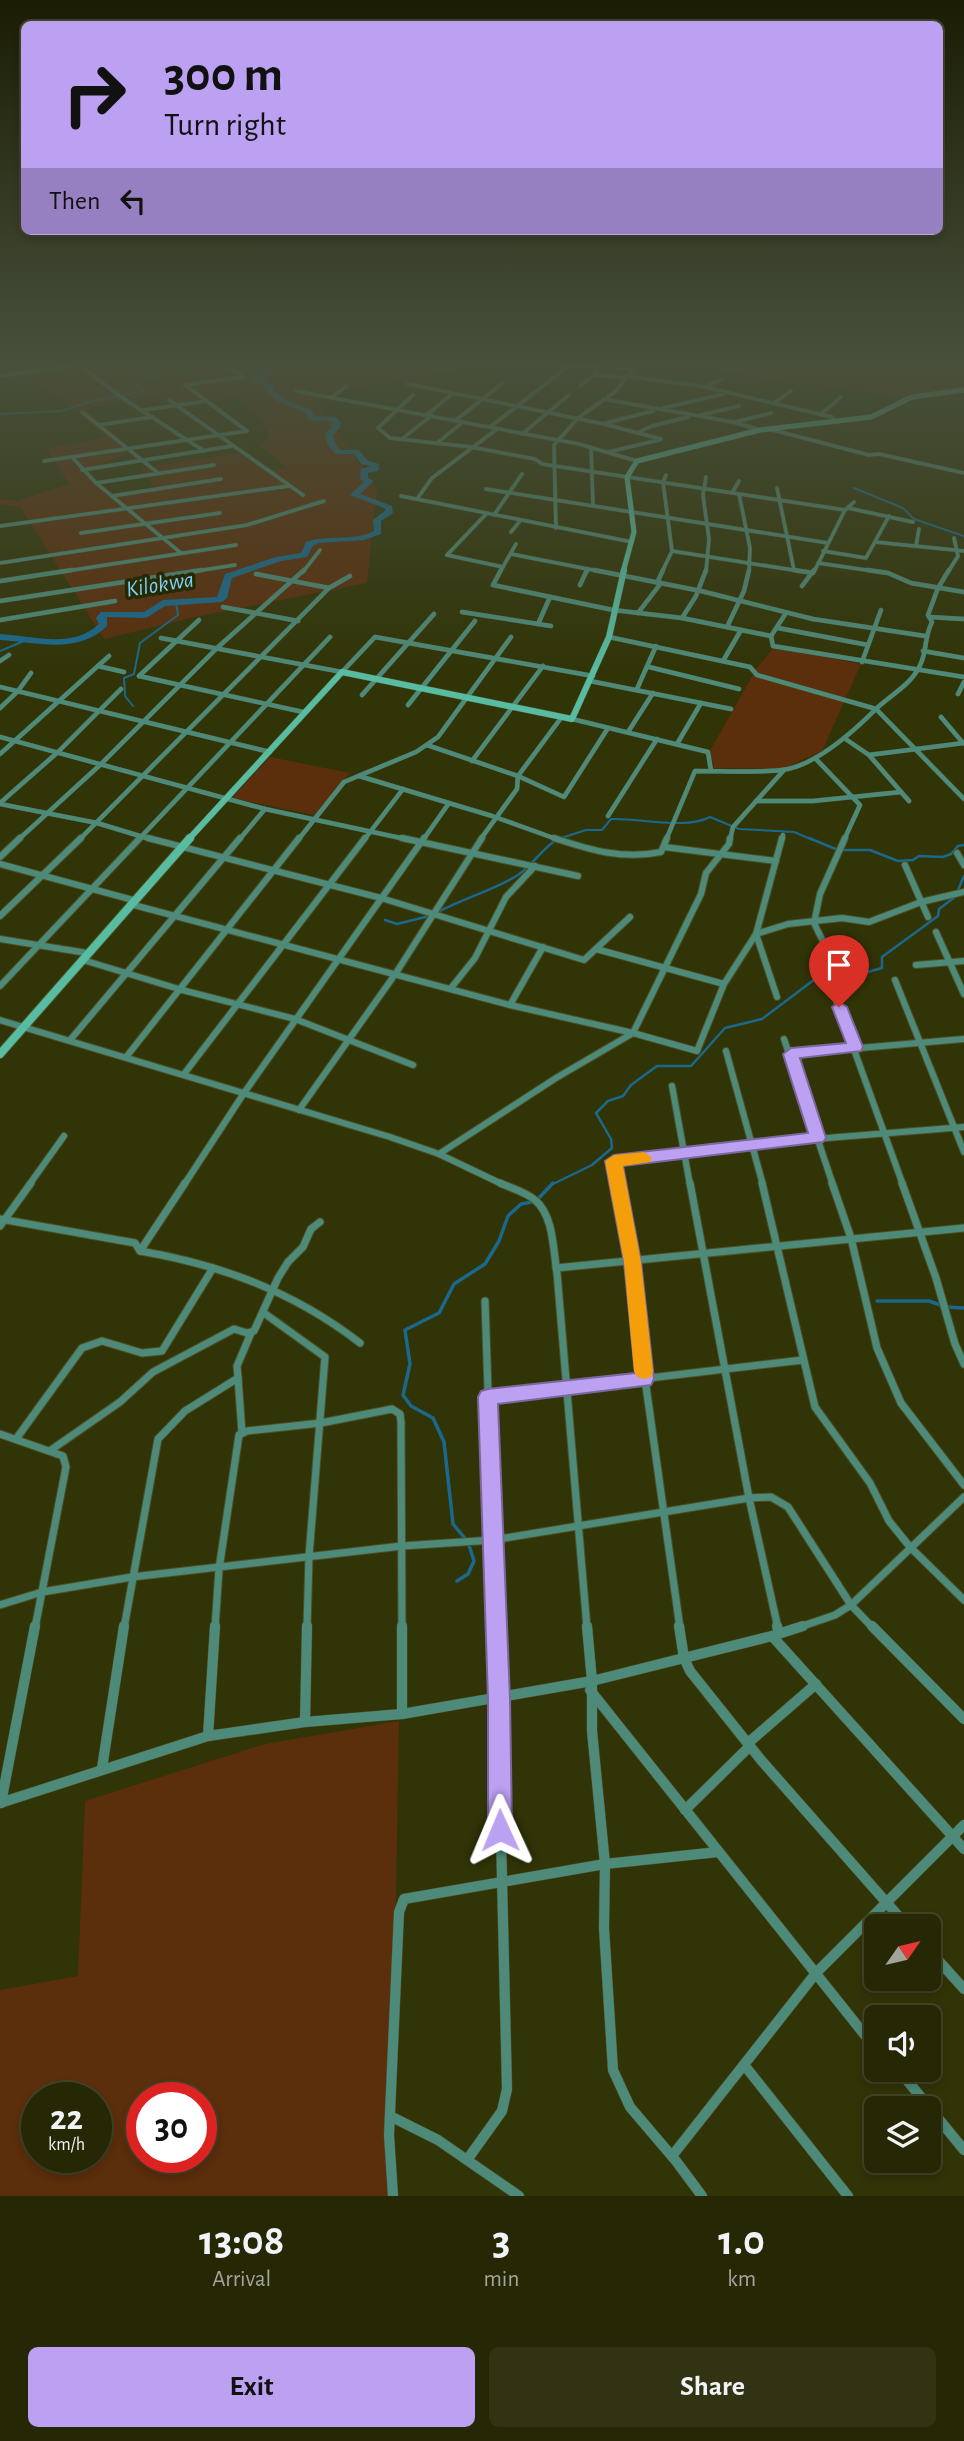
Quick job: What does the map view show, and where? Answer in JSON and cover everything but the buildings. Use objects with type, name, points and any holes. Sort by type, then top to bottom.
[{"type":"street","points":[[78,464],[96,483],[181,553]]},
{"type":"street","points":[[82,470],[121,464]]},
{"type":"street","points":[[149,464],[158,473]]},
{"type":"street","points":[[258,464],[303,495]]},
{"type":"street","points":[[417,499],[432,478],[449,464]]},
{"type":"street","points":[[551,464],[846,509],[913,522]]},
{"type":"street","points":[[591,464],[593,505]]},
{"type":"street","points":[[572,719],[609,637],[612,610],[634,532],[627,477],[635,464]]},
{"type":"street","points":[[926,464],[964,473]]},
{"type":"street","points":[[96,483],[214,465]]},
{"type":"street","points":[[556,528],[559,518],[556,500],[558,466]]},
{"type":"street","points":[[494,514],[506,492],[522,474]]},
{"type":"street","points":[[638,613],[659,583],[672,551],[663,482],[666,475]]},
{"type":"street","points":[[682,618],[701,592],[709,557],[708,526],[700,488],[706,477]]},
{"type":"street","points":[[113,496],[221,479]]},
{"type":"street","points":[[732,493],[739,481]]},
{"type":"street","points":[[1,525],[289,486]]},
{"type":"street","points":[[777,488],[794,570]]},
{"type":"street","points":[[486,489],[828,543]]},
{"type":"street","points":[[727,626],[742,601],[752,564],[748,530],[738,494]]},
{"type":"street","points":[[401,496],[632,542]]},
{"type":"street","points":[[0,562],[247,525],[324,501]]},
{"type":"street","points":[[802,586],[813,573],[846,509],[854,502]]},
{"type":"street","points":[[81,533],[220,513]]},
{"type":"street","points":[[488,513],[447,555],[503,567]]},
{"type":"street","points":[[824,551],[866,558],[889,516]]},
{"type":"street","points":[[511,532],[520,521]]},
{"type":"street","points":[[916,546],[919,529]]},
{"type":"street","points":[[359,776],[495,817],[574,846],[644,859],[661,852],[664,847],[695,771],[784,770],[815,758],[867,721],[876,709],[898,693],[921,664],[925,636],[932,622],[929,617],[938,588],[958,556],[954,538]]},
{"type":"street","points":[[874,542],[964,551]]},
{"type":"street","points":[[516,544],[493,584],[612,610],[682,618],[771,636]]},
{"type":"street","points":[[0,582],[236,545]]},
{"type":"street","points":[[0,857],[101,764],[217,648],[296,580],[320,550]]},
{"type":"street","points":[[672,551],[813,573]]},
{"type":"street","points":[[511,554],[659,583],[786,612],[872,629],[925,636]]},
{"type":"street","points":[[818,563],[888,573],[911,583],[964,592]]},
{"type":"street","points":[[0,601],[235,565]]},
{"type":"street","points":[[580,585],[588,569]]},
{"type":"street","points":[[256,574],[329,588]]},
{"type":"street","points":[[0,916],[143,778],[184,732],[329,588],[350,576]]},
{"type":"street","points":[[538,624],[550,597]]},
{"type":"street","points":[[0,620],[115,601]]},
{"type":"street","points":[[223,607],[298,621]]},
{"type":"street","points":[[862,662],[881,610]]},
{"type":"street","points":[[463,612],[551,626]]},
{"type":"street","points":[[771,636],[786,612]]},
{"type":"street","points":[[362,695],[434,614]]},
{"type":"street","points":[[929,617],[964,619]]},
{"type":"street","points":[[199,620],[139,676],[303,712]]},
{"type":"street","points":[[408,705],[475,621]]},
{"type":"street","points":[[778,628],[868,645]]},
{"type":"street","points":[[723,661],[741,630]]},
{"type":"street","points":[[771,636],[773,646],[964,677]]},
{"type":"street","points":[[0,986],[330,637]]},
{"type":"street","points":[[0,1054],[131,902],[270,752],[303,712],[375,637],[542,666],[731,709]]},
{"type":"street","points":[[127,1056],[317,820],[344,782],[427,746],[438,737],[511,637]]},
{"type":"street","points":[[609,637],[750,667],[757,675],[876,709],[964,799]]},
{"type":"street","points":[[161,638],[342,672],[657,739],[708,752],[711,771]]},
{"type":"street","points":[[637,689],[656,646]]},
{"type":"street","points":[[923,650],[964,658]]},
{"type":"street","points":[[0,661],[9,655]]},
{"type":"street","points":[[0,754],[109,656]]},
{"type":"street","points":[[98,666],[124,672]]},
{"type":"street","points":[[472,761],[542,666]]},
{"type":"street","points":[[649,667],[739,689]]},
{"type":"street","points":[[0,708],[18,691],[31,673]]},
{"type":"street","points":[[958,694],[964,682]]},
{"type":"street","points":[[0,687],[270,752]]},
{"type":"street","points":[[0,804],[58,752],[121,689]]},
{"type":"street","points":[[628,732],[653,693]]},
{"type":"street","points":[[677,744],[701,703]]},
{"type":"street","points":[[941,717],[964,743]]},
{"type":"street","points":[[299,1110],[396,973],[495,817],[517,789],[518,776],[561,718]]},
{"type":"street","points":[[427,746],[518,776],[564,797],[608,728]]},
{"type":"street","points":[[0,737],[265,809],[578,876]]},
{"type":"street","points":[[844,738],[869,755],[909,801]]},
{"type":"street","points":[[608,816],[657,739]]},
{"type":"street","points":[[869,755],[964,743]]},
{"type":"street","points":[[815,758],[860,805],[820,894],[814,923],[836,968]]},
{"type":"street","points":[[439,1154],[633,1032],[701,894],[706,873],[729,844],[734,826],[784,770]]},
{"type":"street","points":[[184,1074],[403,789]]},
{"type":"street","points":[[756,801],[813,801],[901,792]]},
{"type":"street","points":[[140,1251],[295,1018],[449,803]]},
{"type":"street","points":[[0,804],[97,823],[180,848],[381,898],[584,960],[630,917]]},
{"type":"street","points":[[71,1040],[265,809]]},
{"type":"street","points":[[0,864],[43,874],[177,916],[510,1005],[633,1032],[697,1051],[724,985],[756,934],[783,835]]},
{"type":"street","points":[[664,847],[695,854],[722,853],[776,862]]},
{"type":"street","points":[[957,853],[964,865]]},
{"type":"street","points":[[905,864],[928,917]]},
{"type":"street","points":[[451,988],[478,954],[500,904],[531,865]]},
{"type":"street","points":[[756,934],[788,924],[842,918],[869,922],[921,902],[959,892]]},
{"type":"street","points":[[936,932],[964,994]]},
{"type":"street","points":[[756,934],[777,997]]},
{"type":"street","points":[[0,939],[85,957],[182,990],[295,1018],[414,1065]]},
{"type":"street","points":[[510,1005],[542,947]]},
{"type":"street","points":[[596,949],[724,985]]},
{"type":"street","points":[[916,965],[964,961]]},
{"type":"street","points":[[895,980],[964,1152]]},
{"type":"street","points":[[831,986],[856,1047],[946,1307],[957,1352],[964,1364]]},
{"type":"street","points":[[0,1020],[127,1056],[439,1154],[536,1201],[549,1222],[556,1268],[579,1525],[592,1731],[605,1864],[604,1928],[613,2070],[618,2092],[627,2107],[672,2156],[702,2196]]},
{"type":"street","points":[[784,1039],[851,1238],[877,1348],[901,1403],[964,1485]]},
{"type":"street","points":[[791,1054],[964,1039]]},
{"type":"street","points":[[726,1051],[753,1144],[815,1407],[870,1483],[889,1521],[964,1600]]},
{"type":"street","points":[[672,1086],[775,1634],[816,1684],[964,1849]]},
{"type":"street","points":[[897,1914],[749,1744],[690,1671],[684,1658],[645,1379],[633,1262],[614,1161],[753,1144],[964,1126]]},
{"type":"street","points":[[64,1136],[1,1221],[60,1232],[94,1233],[135,1243],[140,1251]]},
{"type":"street","points":[[242,1433],[237,1366],[288,1262],[303,1247],[310,1229],[320,1223]]},
{"type":"street","points":[[556,1268],[964,1228]]},
{"type":"street","points":[[140,1251],[171,1255],[274,1288],[331,1319],[360,1343]]},
{"type":"street","points":[[16,1438],[82,1348],[90,1341],[109,1341],[150,1354],[163,1351],[213,1268]]},
{"type":"street","points":[[467,2160],[502,2111],[507,2090],[499,1699],[485,1301]]},
{"type":"street","points":[[264,1313],[325,1357],[309,1556],[305,1722]]},
{"type":"street","points":[[51,1450],[120,1402],[162,1366],[234,1329],[251,1333]]},
{"type":"street","points":[[488,1397],[803,1360]]},
{"type":"street","points":[[102,1768],[132,1577],[158,1439],[170,1422],[197,1400],[238,1378]]},
{"type":"street","points":[[208,1736],[219,1569],[237,1439],[242,1433],[321,1423],[392,1409],[400,1414],[402,1714]]},
{"type":"street","points":[[0,1434],[51,1450],[63,1456],[66,1467],[1,1803]]},
{"type":"street","points":[[0,1605],[42,1592],[132,1577],[402,1546],[493,1540],[749,1498],[771,1497],[788,1507],[851,1605],[964,1719]]},
{"type":"street","points":[[1,1803],[102,1768],[208,1736],[305,1722],[402,1714],[591,1686],[835,1615],[851,1605],[964,1497]]},
{"type":"street","points":[[685,1811],[749,1744],[816,1684]]},
{"type":"street","points":[[591,1686],[685,1811],[864,2034]]},
{"type":"street","points":[[672,2156],[816,1973],[964,1825]]},
{"type":"street","points":[[393,2196],[390,2116],[400,1905],[411,1896],[605,1864],[718,1852]]},
{"type":"street","points":[[942,1964],[964,1989]]},
{"type":"street","points":[[745,2066],[848,2196]]},
{"type":"street","points":[[909,2082],[964,2150]]},
{"type":"street","points":[[390,2116],[438,2140],[519,2196]]},
{"type":"shaded area","points":[[57,464],[99,464],[93,467],[89,475],[118,496],[156,490],[141,468],[164,464],[262,464],[270,470],[287,468],[283,464],[360,464],[377,489],[367,583],[195,617],[104,639],[21,508],[0,504],[0,499],[18,501],[69,484]]},
{"type":"shaded area","points":[[774,647],[861,664],[822,751],[782,769],[714,768],[710,751],[756,669]]},
{"type":"shaded area","points":[[270,757],[350,773],[314,815],[232,798]]},
{"type":"shaded area","points":[[399,1721],[391,2196],[0,2196],[0,1990],[78,1976],[85,1801],[265,1744]]},
{"type":"waterway","name":"Kilokwa","points":[[0,637],[56,642],[83,639],[104,624],[101,618],[104,614],[146,615],[163,603],[219,600],[222,598],[228,576],[279,559],[304,555],[309,544],[317,541],[372,536],[378,532],[377,520],[390,511],[388,506],[354,495],[370,481],[364,479],[364,471],[375,469],[375,464]]},
{"type":"waterway","points":[[854,488],[903,508],[914,519],[964,536]]},
{"type":"waterway","points":[[133,706],[125,696],[124,678],[134,674],[140,643],[178,615],[176,603]]},
{"type":"waterway","points":[[0,651],[31,638]]},
{"type":"waterway","points":[[557,839],[586,830],[602,830],[611,819],[688,823],[710,817],[739,829],[794,832],[813,840]]},
{"type":"waterway","points":[[809,838],[838,850],[870,850],[898,861],[913,860],[919,856],[943,857],[951,854],[958,846],[964,845]]},
{"type":"waterway","points":[[438,912],[518,875],[557,839]]},
{"type":"waterway","points":[[551,1185],[592,1165],[612,1148],[611,1139],[596,1113],[608,1101],[623,1096],[631,1085],[657,1066],[691,1066],[725,1028],[762,1019],[815,979],[816,974],[850,977],[882,968],[882,957],[938,916],[939,909],[955,897],[964,876]]},
{"type":"waterway","points":[[385,920],[397,924],[429,916]]},
{"type":"waterway","points":[[538,1199],[551,1185]]},
{"type":"waterway","points":[[457,1581],[468,1574],[474,1561],[468,1542],[453,1524],[444,1442],[433,1418],[411,1406],[403,1395],[410,1364],[405,1330],[439,1313],[454,1284],[485,1264],[499,1241],[508,1216],[521,1204],[532,1202]]},
{"type":"waterway","points":[[877,1301],[929,1301],[946,1307],[964,1308]]},
{"type":"slow traffic","points":[[644,1158],[614,1161],[633,1262],[644,1371]]},
{"type":"route","points":[[500,1830],[499,1699],[494,1620],[488,1397],[645,1379],[633,1262],[614,1161],[818,1138],[791,1054],[856,1047],[839,1007]]}]
